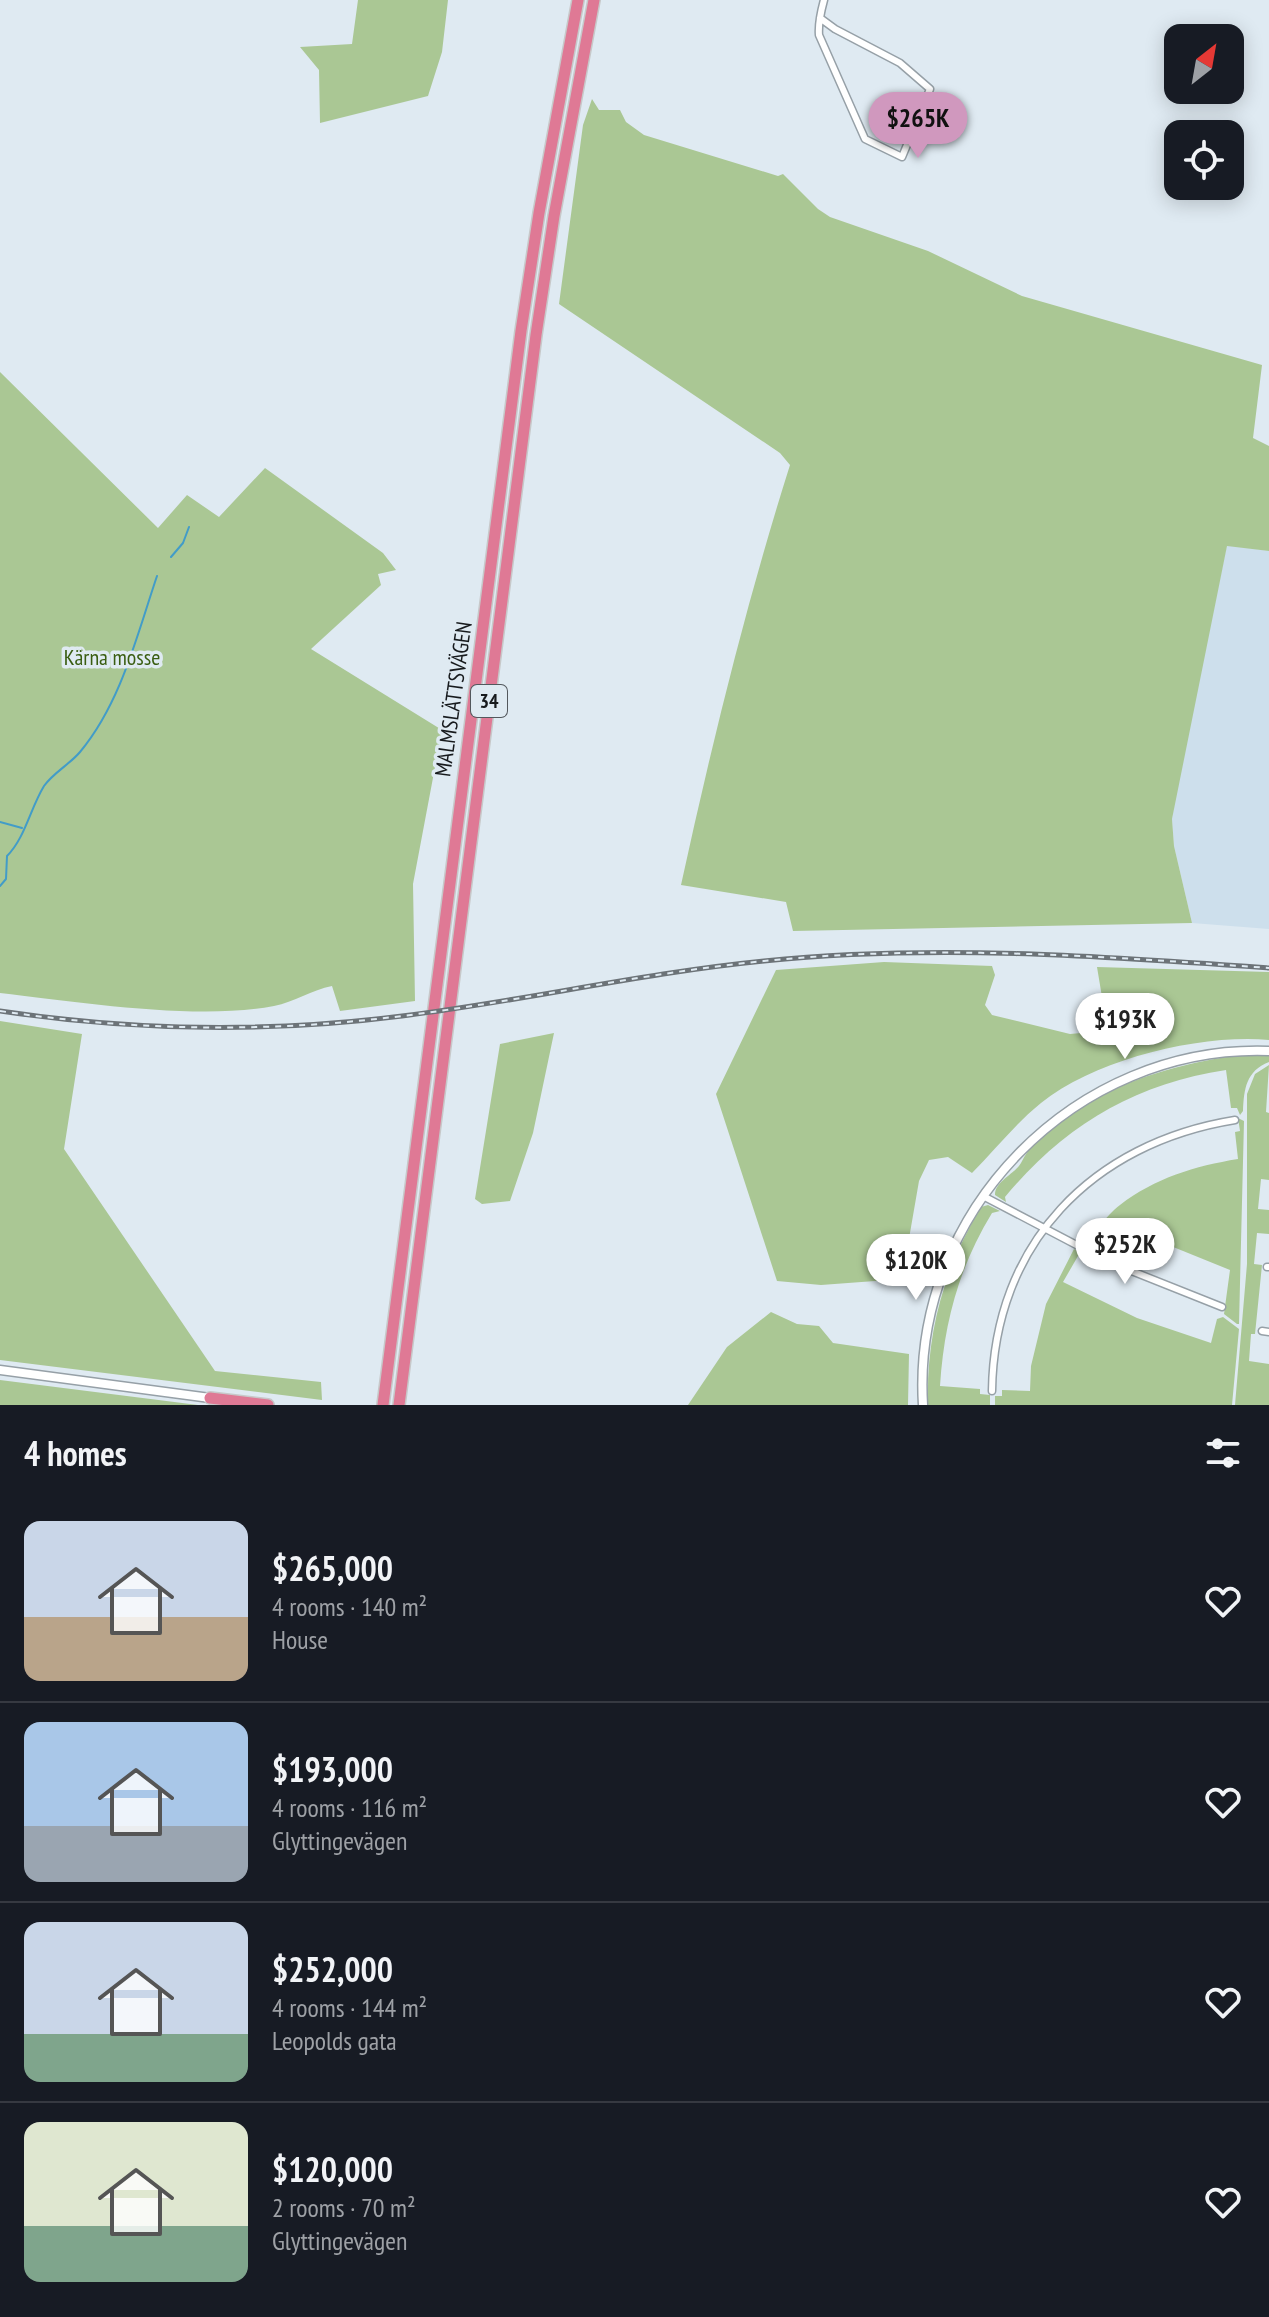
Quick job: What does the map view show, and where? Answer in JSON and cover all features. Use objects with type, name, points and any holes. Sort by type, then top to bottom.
[{"type":"highway","name":"MALMSLÄTTSVÄGEN","points":[[383,1405],[521,331],[541,198],[578,0]]},
{"type":"highway","name":"MALMSLÄTTSVÄGEN","points":[[399,1405],[536,335],[559,185],[594,0]]},
{"type":"highway","points":[[210,1398],[236,1405]]},
{"type":"highway","points":[[210,1398],[268,1405]]},
{"type":"street","points":[[820,18],[900,63],[930,89],[902,157],[865,139],[855,123],[819,35],[820,18],[824,0]]},
{"type":"street","points":[[923,1405],[925,1338],[934,1296],[952,1248],[982,1195],[1038,1133],[1095,1093],[1178,1060],[1225,1052],[1269,1051]]},
{"type":"street","points":[[992,1391],[994,1347],[1007,1297],[1044,1228],[1083,1186],[1133,1151],[1177,1133],[1235,1120]]},
{"type":"street","points":[[982,1195],[1145,1278],[1222,1307]]},
{"type":"street","points":[[0,1370],[210,1398]]},
{"type":"shaded area","points":[[1227,545],[1269,551],[1269,929],[1192,923],[1174,846],[1172,819],[1178,778]]},
{"type":"green space","points":[[358,0],[448,0],[442,52],[428,96],[320,123],[319,70],[300,47],[352,44]]},
{"type":"green space","points":[[592,99],[599,110],[620,110],[626,122],[644,135],[778,176],[783,174],[830,217],[928,251],[1022,296],[1262,365],[1253,438],[1269,446],[1269,551],[1227,546],[1172,819],[1174,846],[1192,923],[793,931],[786,902],[681,885],[731,674],[790,465],[780,453],[559,304],[583,125]]},
{"type":"green space","name":"Kärna mosse","points":[[0,372],[158,528],[187,495],[219,517],[265,468],[383,553],[396,570],[378,574],[381,585],[311,649],[442,730],[413,884],[415,1001],[340,1011],[332,986],[274,1006],[210,1012],[101,1005],[0,993]]},
{"type":"green space","points":[[884,962],[992,966],[995,975],[985,1005],[992,1015],[1070,1034],[1092,1032],[1106,1021],[1097,967],[1269,972],[1269,1040],[1212,1041],[1119,1062],[1064,1087],[1041,1103],[972,1173],[948,1157],[929,1160],[919,1181],[902,1279],[821,1285],[777,1281],[716,1094],[776,970]]},
{"type":"green space","points":[[0,1021],[82,1034],[64,1149],[215,1371],[321,1382],[322,1400],[0,1360]]},
{"type":"green space","points":[[554,1033],[533,1133],[510,1201],[482,1204],[475,1199],[500,1044]]},
{"type":"green space","points":[[1241,1055],[1269,1055],[1269,1062],[1251,1076],[1240,1115],[1237,1108],[1231,1108],[1226,1070],[1161,1086],[1103,1112],[1077,1129],[1028,1172],[1005,1197],[1006,1202],[995,1195],[998,1186],[1018,1167],[1037,1140],[1060,1119],[1087,1102],[1150,1075]]},
{"type":"green space","points":[[1269,1065],[1266,1112],[1269,1113],[1269,1180],[1261,1179],[1258,1209],[1269,1210],[1269,1234],[1257,1233],[1254,1264],[1262,1265],[1249,1361],[1269,1364],[1269,1405],[1235,1405],[1247,1264],[1247,1094],[1255,1074]]},
{"type":"green space","points":[[1238,1118],[1244,1121],[1237,1324],[1224,1314],[1230,1270],[1109,1221],[1088,1245],[1089,1249],[1078,1243],[1120,1205],[1147,1187],[1206,1165],[1238,1159],[1235,1132],[1240,1131]]},
{"type":"green space","points":[[988,1205],[1000,1211],[992,1213],[980,1233],[962,1275],[945,1340],[940,1386],[980,1389],[980,1394],[990,1395],[990,1405],[928,1405],[930,1353],[947,1278],[968,1230],[981,1207]]},
{"type":"green space","points":[[1074,1249],[1085,1255],[1078,1256],[1063,1282],[1137,1318],[1211,1343],[1217,1319],[1223,1317],[1239,1329],[1232,1405],[995,1405],[995,1396],[1002,1396],[1002,1390],[1030,1391],[1031,1366],[1046,1304]]},
{"type":"green space","points":[[771,1312],[797,1324],[819,1326],[833,1343],[909,1354],[908,1405],[688,1405],[727,1347]]},
{"type":"green space","points":[[0,1380],[198,1405],[0,1405]]},
{"type":"waterway","points":[[171,557],[183,543],[189,527]]},
{"type":"waterway","points":[[0,886],[6,879],[7,856],[18,841],[44,786],[80,752],[107,712],[126,668],[157,576]]},
{"type":"waterway","points":[[0,822],[22,828]]},
{"type":"railway","points":[[0,1011],[151,1026],[302,1025],[447,1010],[718,966],[890,953],[1080,956],[1269,968]]}]
